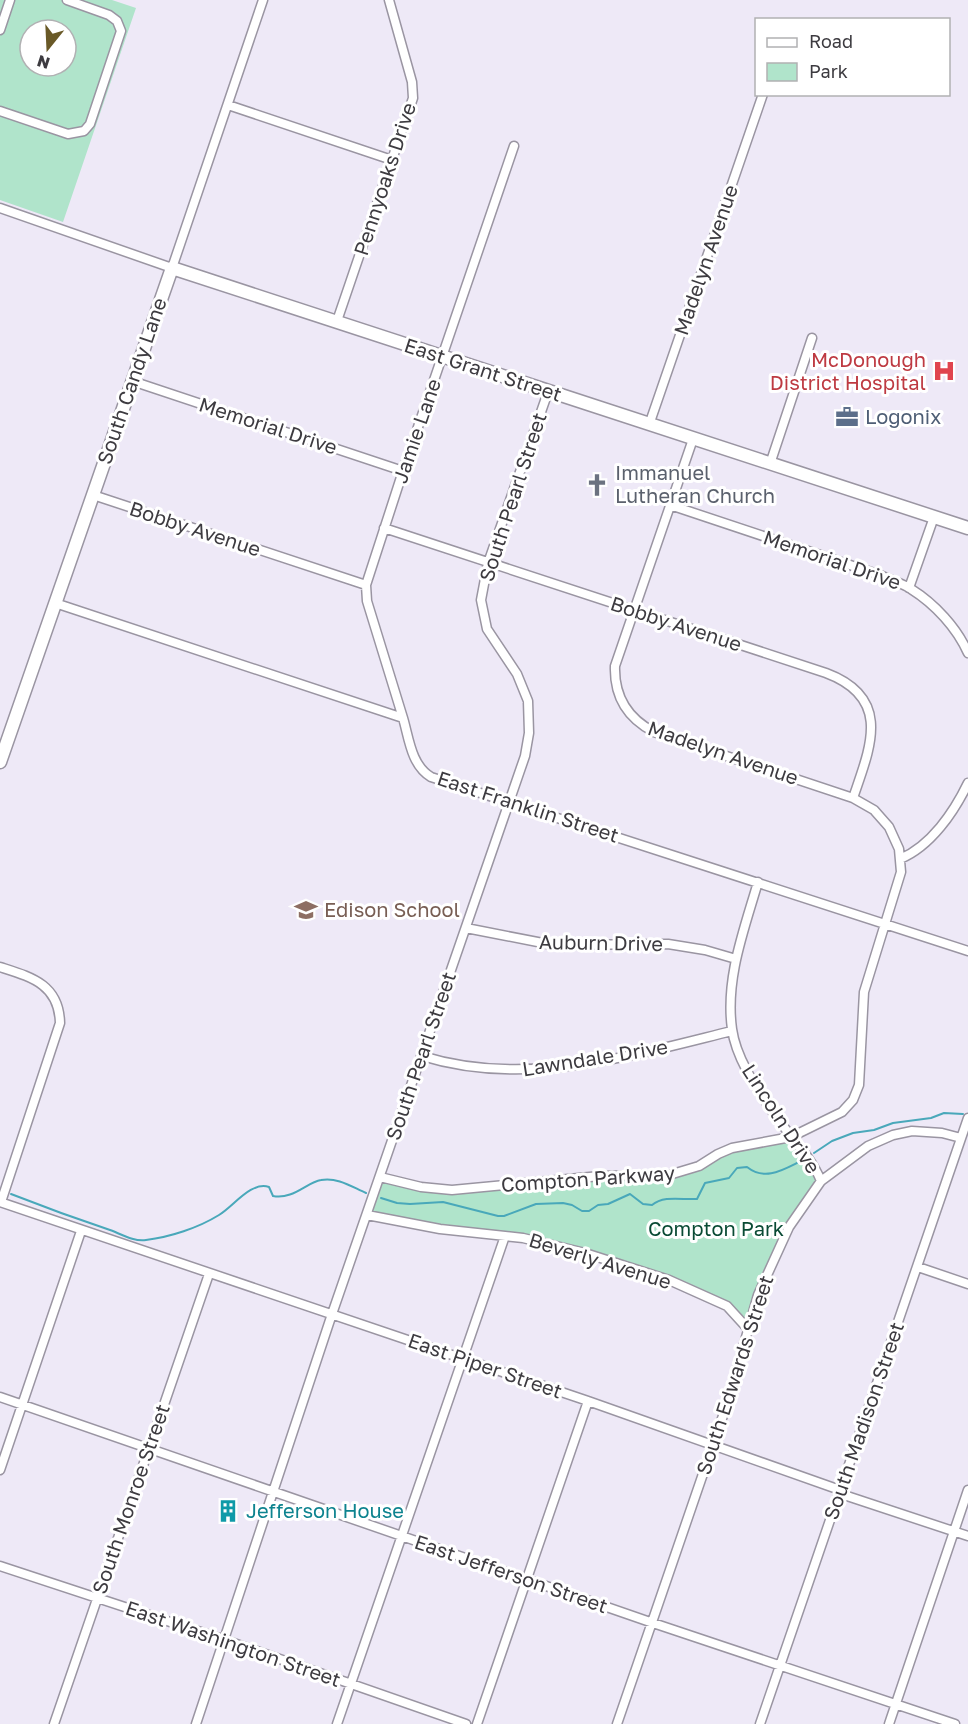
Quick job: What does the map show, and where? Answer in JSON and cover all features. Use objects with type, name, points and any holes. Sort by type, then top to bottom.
[{"type":"main road","name":"East Grant Street","points":[[172,268],[968,528]]},
{"type":"main road","name":"South Candy Lane","points":[[0,762],[172,268]]},
{"type":"street","points":[[0,30],[10,0]]},
{"type":"street","points":[[0,111],[68,134],[84,131],[90,124],[121,31],[117,21],[109,15],[67,0]]},
{"type":"street","name":"South Candy Lane","points":[[172,268],[263,0]]},
{"type":"street","name":"Pennyoaks Drive","points":[[337,321],[413,98],[412,82],[389,0]]},
{"type":"street","name":"Madelyn Avenue","points":[[649,424],[762,96]]},
{"type":"street","points":[[228,105],[392,160]]},
{"type":"street","name":"Jamie Lane","points":[[403,718],[367,601],[366,585],[514,146]]},
{"type":"street","name":"East Grant Street","points":[[0,208],[172,268]]},
{"type":"street","points":[[770,464],[812,338]]},
{"type":"street","name":"Memorial Drive","points":[[132,381],[403,471]]},
{"type":"street","name":"South Pearl Street","points":[[196,1724],[332,1314],[528,745],[529,710],[525,692],[517,674],[495,644],[484,620],[481,600],[489,563],[548,392]]},
{"type":"street","name":"Madelyn Avenue","points":[[693,439],[615,666],[619,696],[636,721],[654,732],[854,798],[882,818],[895,838],[901,872],[884,923]]},
{"type":"street","name":"Bobby Avenue","points":[[93,495],[366,585]]},
{"type":"street","name":"Memorial Drive","points":[[670,505],[880,575],[909,588],[940,613],[966,642],[968,653]]},
{"type":"street","points":[[909,588],[934,517]]},
{"type":"street","name":"Bobby Avenue","points":[[384,528],[826,673],[845,682],[854,689],[866,706],[870,716],[872,737],[854,798]]},
{"type":"street","points":[[55,603],[403,718]]},
{"type":"street","name":"East Franklin Street","points":[[403,718],[415,760],[431,777],[968,951]]},
{"type":"street","points":[[900,859],[915,851],[933,834],[954,808],[968,783]]},
{"type":"street","name":"Lincoln Drive","points":[[758,882],[736,959],[731,989],[732,1031],[748,1072],[761,1095],[810,1159],[821,1181]]},
{"type":"street","points":[[791,1137],[842,1113],[857,1093],[861,1077],[864,992],[884,923]]},
{"type":"street","name":"Auburn Drive","points":[[466,928],[553,945],[668,944],[705,950],[736,959]]},
{"type":"street","points":[[0,967],[32,977],[43,984],[55,999],[60,1017],[59,1029],[0,1202]]},
{"type":"street","name":"Lawndale Drive","points":[[422,1056],[473,1068],[532,1070],[622,1057],[732,1031]]},
{"type":"street","name":"South Madison Street","points":[[760,1724],[968,1118]]},
{"type":"street","name":"South Edwards Street","points":[[617,1724],[713,1444],[769,1267],[788,1228],[821,1181],[868,1146],[893,1135],[912,1131],[932,1131],[961,1138]]},
{"type":"street","name":"Compton Parkway","points":[[380,1177],[406,1185],[452,1190],[600,1176],[669,1175],[699,1166],[732,1148],[791,1137]]},
{"type":"street","name":"East Piper Street","points":[[0,1202],[713,1444],[840,1490],[847,1496],[968,1536]]},
{"type":"street","name":"Beverly Avenue","points":[[367,1215],[440,1229],[558,1245],[669,1280],[727,1305],[748,1329]]},
{"type":"street","points":[[0,1470],[81,1231]]},
{"type":"street","points":[[337,1724],[505,1236]]},
{"type":"street","points":[[918,1267],[968,1284]]},
{"type":"street","name":"South Monroe Street","points":[[54,1724],[209,1274]]},
{"type":"street","name":"East Jefferson Street","points":[[0,1397],[653,1623],[955,1724]]},
{"type":"street","points":[[477,1724],[588,1401]]},
{"type":"street","points":[[889,1724],[968,1490]]},
{"type":"street","name":"East Washington Street","points":[[0,1566],[225,1640],[466,1724]]},
{"type":"green space","points":[[0,0],[112,0],[136,8],[63,222],[0,200]]},
{"type":"green space","name":"Compton Park","points":[[791,1137],[821,1181],[788,1228],[748,1329],[727,1305],[585,1253],[367,1215],[380,1177],[437,1189],[669,1175],[718,1154]]},
{"type":"waterway","points":[[814,1153],[832,1141],[853,1133],[874,1130],[893,1123],[931,1118],[944,1113],[963,1114]]},
{"type":"waterway","points":[[381,1198],[410,1204],[443,1202],[498,1216],[504,1216],[536,1204],[563,1203],[582,1211],[589,1211],[598,1205],[608,1204],[630,1194],[643,1204],[652,1205],[668,1199],[697,1199],[705,1183],[729,1178],[737,1168],[747,1167],[761,1174],[768,1174],[803,1160]]},
{"type":"waterway","points":[[11,1194],[141,1240],[155,1239],[202,1224],[219,1215],[249,1191],[262,1186],[269,1187],[273,1196],[280,1197],[316,1181],[327,1179],[345,1183],[366,1193]]},
{"type":"place","name":"McDonough District Hospital","points":[[944,371]]},
{"type":"place","name":"Logonix","points":[[847,417]]},
{"type":"place","name":"Immanuel Lutheran Church","points":[[597,485]]},
{"type":"place","name":"Edison School","points":[[306,910]]},
{"type":"place","name":"Jefferson House","points":[[228,1511]]}]
